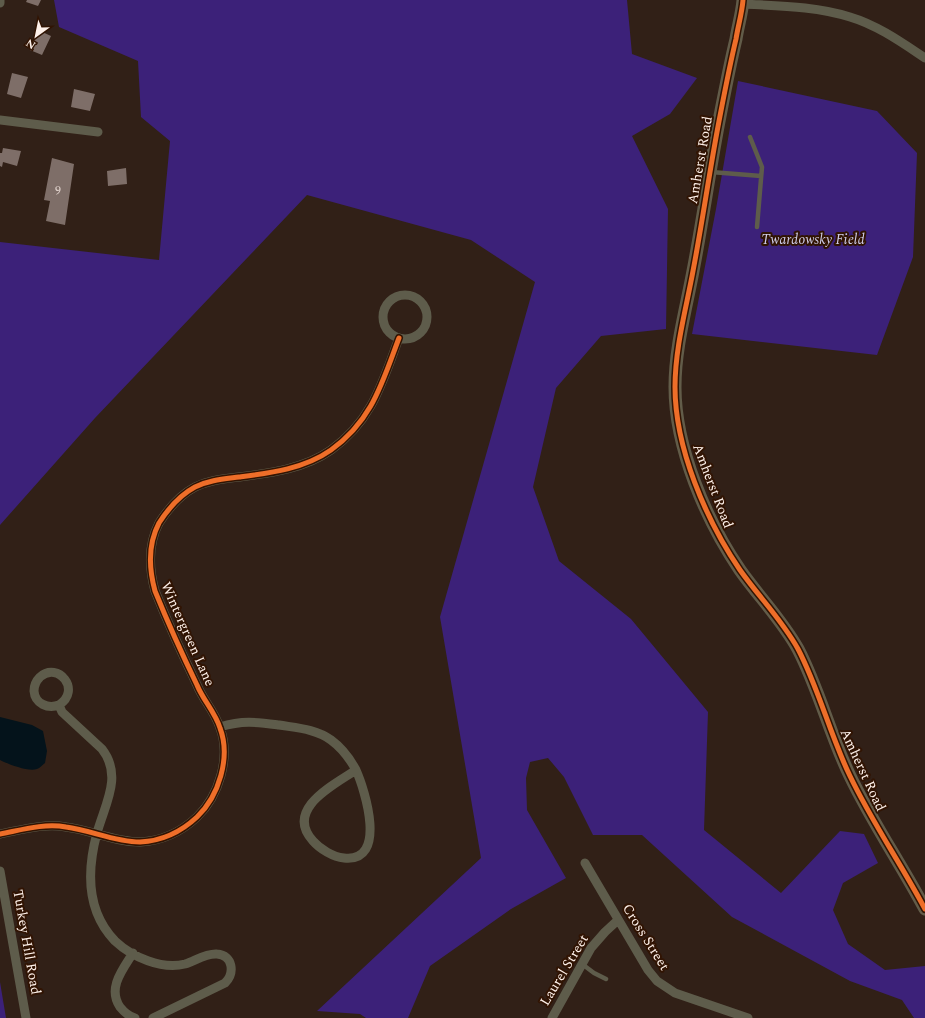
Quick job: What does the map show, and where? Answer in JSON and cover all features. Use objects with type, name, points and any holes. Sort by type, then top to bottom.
[{"type":"street","points":[[743,2],[808,9],[850,17],[870,24],[925,58]]},
{"type":"street","name":"Amherst Road","points":[[743,2],[719,118],[676,366],[676,409],[685,452],[707,514],[741,571],[768,606],[799,651],[848,773],[879,831],[925,909]]},
{"type":"street","points":[[0,120],[98,132]]},
{"type":"street","points":[[411,296],[419,301],[424,308],[426,317],[425,326],[420,333],[412,338],[399,338],[391,334],[386,328],[383,320],[384,311],[388,303],[394,298],[411,296]]},
{"type":"street","name":"Wintergreen Lane","points":[[0,834],[54,826],[76,828],[130,842],[153,840],[175,833],[193,820],[208,804],[218,785],[224,750],[224,739],[213,713],[197,687],[155,591],[151,575],[151,558],[154,536],[163,516],[177,500],[195,487],[216,480],[271,472],[297,466],[320,457],[340,444],[363,420],[374,401],[399,338]]},
{"type":"street","points":[[59,705],[65,716],[102,749],[110,761],[112,774],[110,790],[97,834],[90,872],[92,898],[100,922],[116,941],[133,953],[149,961],[174,966],[185,964],[216,953],[225,956],[231,965],[231,975],[225,983],[153,1018]]},
{"type":"street","points":[[220,727],[236,722],[251,721],[306,729],[314,731],[330,739],[346,754],[356,770],[367,802],[370,820],[369,837],[366,847],[360,855],[346,858],[340,857],[318,846],[308,834],[304,819],[307,808],[315,799],[356,770]]},
{"type":"street","name":"Cross Street","points":[[585,863],[648,970],[657,981],[675,993],[748,1018]]},
{"type":"street","name":"Turkey Hill Road","points":[[0,871],[26,1018]]},
{"type":"street","name":"Laurel Street","points":[[552,1018],[591,948],[618,920]]},
{"type":"street","points":[[133,953],[119,976],[116,983],[115,994],[116,1000],[122,1010],[134,1018]]},
{"type":"lane","points":[[750,137],[762,167],[757,227]]},
{"type":"lane","points":[[710,172],[761,176]]},
{"type":"lane","points":[[582,964],[594,973],[606,979]]},
{"type":"green space","points":[[54,0],[627,0],[632,54],[697,78],[670,114],[632,136],[668,209],[666,329],[601,336],[556,388],[533,487],[559,561],[631,619],[708,712],[704,830],[781,893],[840,831],[864,834],[878,863],[843,883],[833,910],[848,944],[885,970],[925,966],[925,1018],[914,1018],[902,1000],[850,981],[732,917],[642,835],[593,835],[564,777],[548,758],[530,762],[526,778],[527,810],[566,878],[511,909],[430,966],[408,1018],[366,1018],[360,1014],[317,1011],[481,858],[440,617],[535,282],[471,240],[307,195],[95,418],[0,525],[0,242],[159,260],[170,141],[141,117],[138,61],[59,27]]},
{"type":"green space","name":"Twardowsky Field","points":[[738,81],[877,111],[917,153],[913,257],[877,355],[692,334],[716,209]]},
{"type":"green space","points":[[0,982],[6,1018],[0,1018]]},
{"type":"shaded area","points":[[0,717],[32,725],[43,731],[47,751],[45,763],[39,768],[33,770],[23,769],[0,760]]},
{"type":"building","points":[[27,0],[41,0],[38,6],[26,2]]},
{"type":"building","points":[[38,30],[51,36],[42,55],[30,50]]},
{"type":"building","points":[[12,73],[28,77],[21,98],[7,94]]},
{"type":"building","points":[[74,89],[95,94],[90,111],[71,107]]},
{"type":"building","points":[[3,148],[21,151],[17,166],[3,162],[2,167],[0,166],[0,153],[2,153]]},
{"type":"building","points":[[52,158],[74,164],[65,225],[46,221],[50,201],[44,200]]},
{"type":"building","points":[[126,168],[127,184],[108,186],[107,171]]},
{"type":"cycle path","points":[[743,0],[716,135],[697,252],[679,343],[675,372],[675,387],[676,410],[680,434],[687,459],[704,506],[727,550],[740,570],[792,638],[812,680],[836,744],[850,776],[925,909]]},
{"type":"cycle path","points":[[0,834],[33,828],[58,826],[121,840],[140,842],[156,840],[170,835],[184,827],[197,817],[205,808],[217,787],[221,776],[224,751],[223,739],[218,722],[200,690],[175,638],[155,591],[151,565],[151,548],[155,531],[159,523],[179,498],[195,487],[217,480],[263,474],[298,466],[321,456],[345,439],[357,427],[374,400],[381,386],[399,338]]}]
